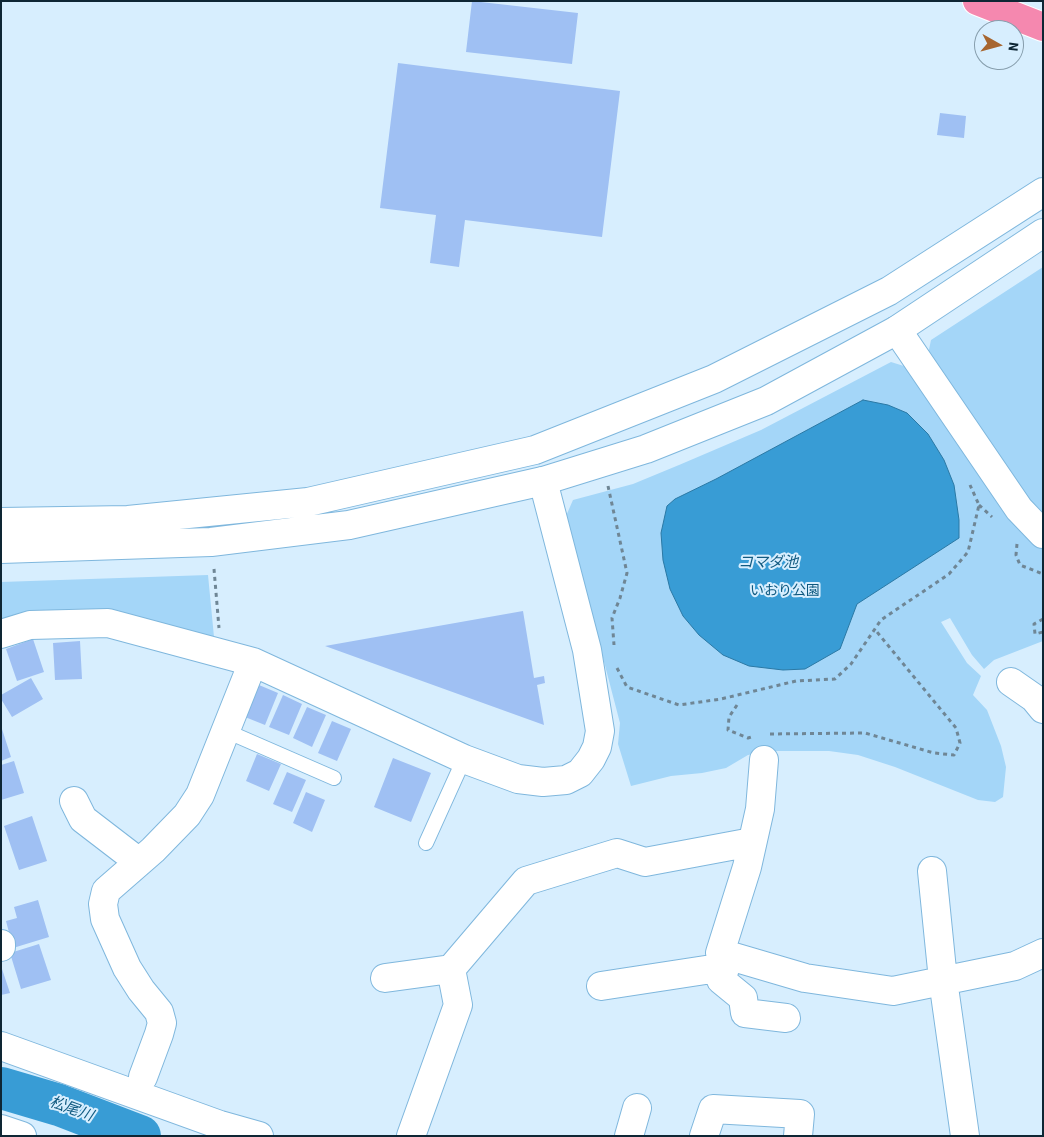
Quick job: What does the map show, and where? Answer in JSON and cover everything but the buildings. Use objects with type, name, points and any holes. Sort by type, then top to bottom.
[{"type":"highway","points":[[977,1],[1043,27]]},
{"type":"street","points":[[1,522],[128,520],[308,502],[535,450],[714,380],[880,295],[1043,192]]},
{"type":"street","points":[[1,549],[211,542],[349,525],[543,481],[646,448],[766,400],[897,330],[1043,233]]},
{"type":"street","points":[[897,330],[1019,509],[1030,536]]},
{"type":"street","points":[[1,634],[30,625],[108,623],[252,662],[464,759],[518,779],[543,782],[566,780],[580,773],[591,759],[597,746],[600,731],[587,650],[543,481]]},
{"type":"street","points":[[143,1077],[162,1023],[160,1012],[141,990],[127,968],[106,919],[103,904],[106,892],[187,815],[200,795],[252,662]]},
{"type":"street","points":[[1011,682],[1034,698],[1043,709]]},
{"type":"street","points":[[727,962],[720,954],[747,867],[760,809],[764,760]]},
{"type":"street","points":[[74,801],[83,819],[139,862]]},
{"type":"street","points":[[385,978],[452,969],[526,881],[617,853],[645,862],[752,842]]},
{"type":"street","points":[[932,871],[943,980],[965,1136]]},
{"type":"street","points":[[601,986],[727,962],[805,978],[893,991],[1015,966],[1043,953]]},
{"type":"street","points":[[727,962],[721,980],[743,998],[745,1013],[786,1018]]},
{"type":"street","points":[[411,1136],[458,1006],[452,969]]},
{"type":"street","points":[[1,1046],[220,1125],[259,1136]]},
{"type":"street","points":[[69,1070],[143,1077],[196,1116]]},
{"type":"street","points":[[629,1136],[637,1108]]},
{"type":"street","points":[[704,1136],[713,1109],[800,1114],[798,1136]]},
{"type":"street","points":[[1,1129],[22,1136]]},
{"type":"lane","points":[[226,731],[334,778]]},
{"type":"lane","points":[[426,843],[464,759]]},
{"type":"path","points":[[607,482],[627,573],[612,618],[614,646]]},
{"type":"path","points":[[969,483],[979,505],[997,521]]},
{"type":"path","points":[[615,665],[627,687],[679,705],[721,699],[796,681],[835,678],[851,664],[881,620],[949,574],[968,552],[979,505]]},
{"type":"path","points":[[1030,536],[1016,555],[1020,565],[1043,574]]},
{"type":"path","points":[[214,569],[219,634]]},
{"type":"path","points":[[1043,619],[1034,624],[1035,634],[1043,632]]},
{"type":"path","points":[[737,705],[729,717],[728,730],[748,738],[766,734],[865,733],[934,753],[954,754],[960,743],[956,728],[877,632]]},
{"type":"path","points":[[764,760],[766,734]]},
{"type":"green space","points":[[1043,267],[1043,520],[927,359],[931,340]]},
{"type":"green space","name":"いおり公園","points":[[891,362],[907,367],[993,495],[1014,522],[1043,546],[1043,641],[994,660],[984,669],[972,655],[950,618],[941,622],[967,663],[981,676],[973,695],[987,710],[1001,746],[1006,767],[1003,797],[995,802],[978,800],[895,767],[858,755],[829,751],[776,751],[748,755],[726,768],[671,776],[631,786],[618,744],[620,723],[566,516],[573,500],[633,484],[761,430]]},
{"type":"green space","points":[[208,575],[214,637],[1,624],[1,582]]},
{"type":"water","name":"コマダ池","points":[[863,400],[888,405],[907,413],[928,434],[944,460],[954,485],[959,520],[959,538],[857,604],[840,649],[805,669],[783,670],[749,666],[723,655],[699,635],[683,616],[670,589],[663,560],[661,533],[667,506],[675,499]]},
{"type":"waterway","name":"松尾川","points":[[1,1088],[59,1105],[140,1136]]}]
